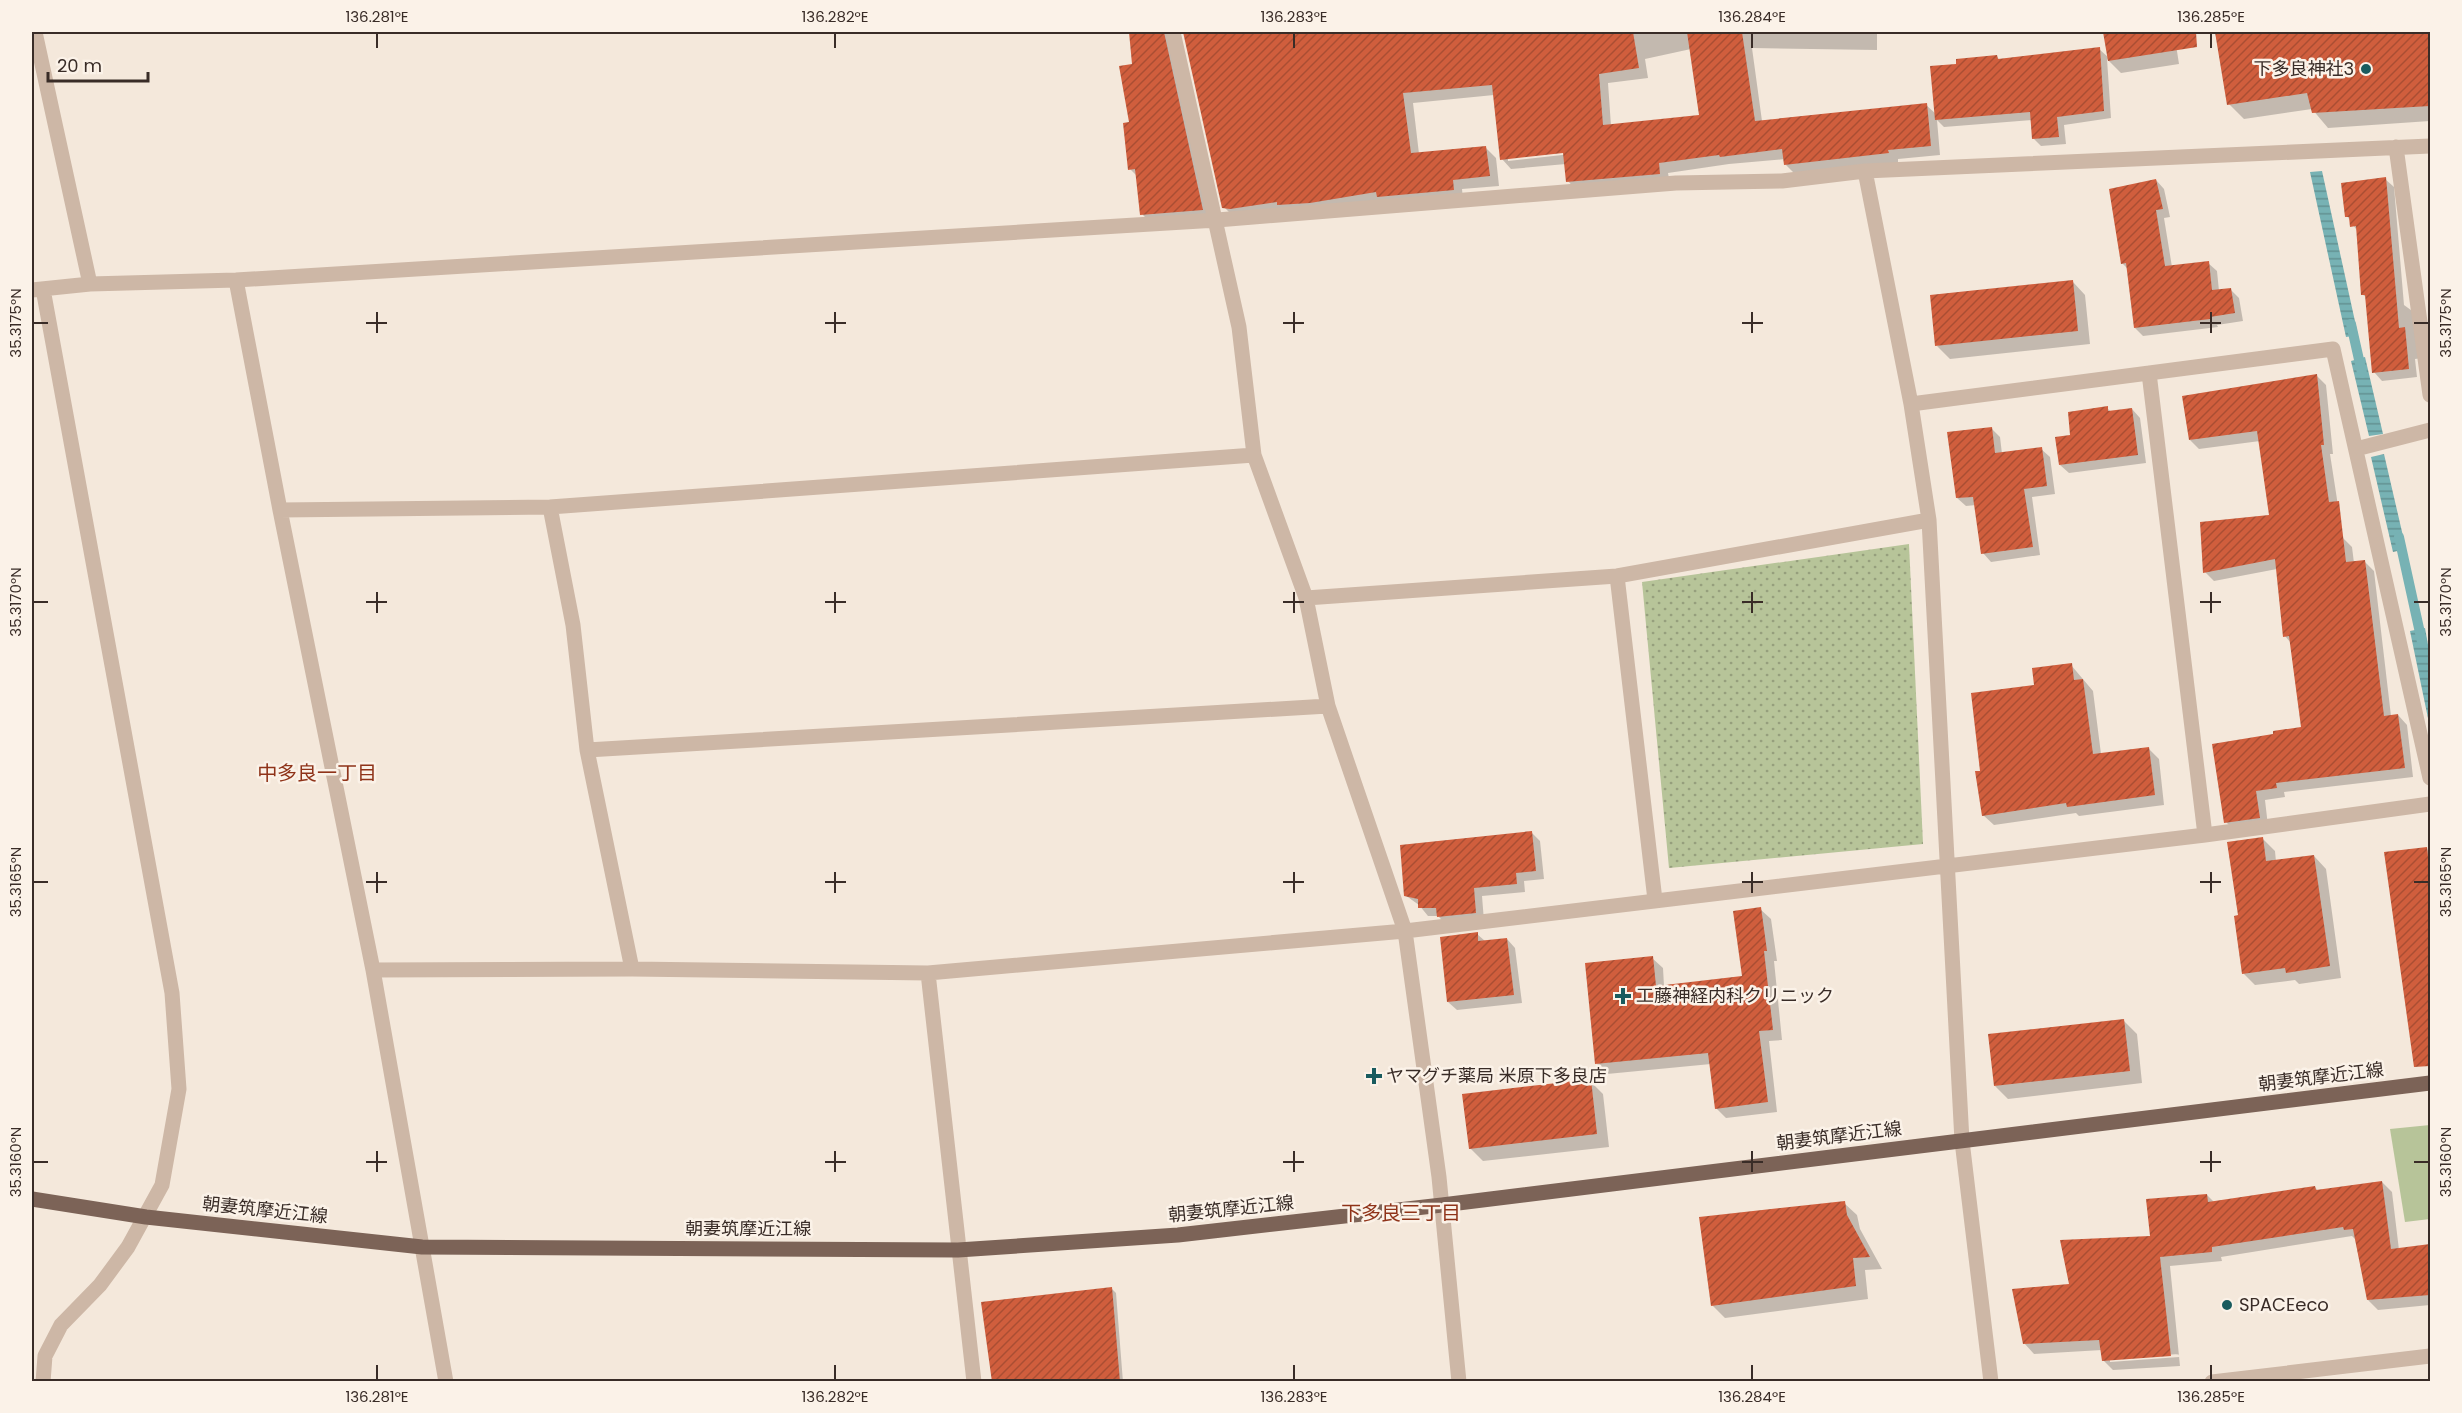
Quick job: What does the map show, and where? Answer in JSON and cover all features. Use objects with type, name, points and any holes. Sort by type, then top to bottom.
[{"type":"main road","name":"朝妻筑摩近江線","points":[[32,1199],[146,1217],[422,1247],[958,1250],[1178,1235],[1442,1205],[2430,1083]]},
{"type":"street","points":[[35,32],[90,284]]},
{"type":"street","points":[[1173,32],[1217,220],[1239,327],[1254,455],[1306,598],[1328,706],[1405,931],[1442,1205],[1459,1382]]},
{"type":"street","points":[[43,1382],[45,1356],[61,1325],[100,1285],[146,1217],[162,1185],[179,1089],[172,993],[37,289],[90,284],[236,280],[1217,220],[1676,183],[1782,181],[1864,171],[2430,146]]},
{"type":"street","points":[[2396,147],[2430,395]]},
{"type":"street","points":[[1864,171],[1911,404],[1929,520],[1962,1141],[1991,1382]]},
{"type":"street","points":[[236,280],[373,970],[446,1382]]},
{"type":"street","points":[[1911,404],[2334,349],[2363,447],[2430,778]]},
{"type":"street","points":[[2149,373],[2205,835]]},
{"type":"street","points":[[2363,447],[2430,430]]},
{"type":"street","points":[[280,510],[550,507],[1254,455]]},
{"type":"street","points":[[550,507],[573,625],[587,750],[632,969]]},
{"type":"street","points":[[1306,598],[1617,576],[1929,520]]},
{"type":"street","points":[[1617,576],[1655,900]]},
{"type":"street","points":[[587,750],[1328,706]]},
{"type":"street","points":[[373,970],[632,969],[928,973],[1405,931],[2205,835],[2430,804]]},
{"type":"street","points":[[928,973],[974,1382]]},
{"type":"street","points":[[2212,1382],[2430,1356]]},
{"type":"green space","points":[[1909,544],[1923,844],[1669,868],[1642,582]]},
{"type":"green space","points":[[2430,1125],[2430,1219],[2405,1222],[2390,1129]]},
{"type":"water","points":[[2322,171],[2358,335],[2346,337],[2310,172]]},
{"type":"water","points":[[2365,357],[2383,434],[2369,436],[2351,361]]},
{"type":"water","points":[[2384,454],[2406,549],[2393,552],[2371,457]]},
{"type":"water","points":[[2425,628],[2430,656],[2430,728],[2410,631]]},
{"type":"building","points":[[1129,32],[1164,32],[1203,210],[1140,215],[1135,169],[1128,170],[1123,123],[1129,122],[1119,66],[1132,64]]},
{"type":"building","points":[[1183,32],[1633,32],[1639,68],[1599,74],[1603,125],[1699,115],[1687,32],[1742,32],[1755,121],[1927,103],[1931,146],[1784,165],[1782,149],[1720,157],[1719,155],[1659,163],[1660,174],[1566,182],[1563,153],[1500,160],[1492,85],[1403,93],[1411,153],[1486,146],[1490,176],[1453,180],[1454,190],[1377,197],[1376,192],[1310,203],[1277,205],[1277,202],[1230,209],[1222,208]]},
{"type":"building","points":[[2103,32],[2196,32],[2197,47],[2108,61]]},
{"type":"building","name":"下多良神社3","points":[[2215,32],[2430,32],[2430,106],[2312,113],[2307,93],[2227,105]]},
{"type":"building","points":[[2100,47],[2104,111],[2057,117],[2059,137],[2032,139],[2030,112],[1935,120],[1930,66],[1956,64],[1956,59],[1997,55],[1998,59]]},
{"type":"building","points":[[2386,177],[2399,328],[2405,327],[2409,369],[2372,373],[2365,295],[2361,295],[2356,226],[2350,227],[2349,217],[2345,217],[2341,183]]},
{"type":"building","points":[[2156,179],[2163,209],[2156,210],[2165,266],[2209,261],[2212,290],[2231,288],[2235,313],[2210,317],[2210,319],[2134,328],[2126,263],[2121,264],[2109,189]]},
{"type":"building","points":[[2073,280],[2078,331],[1935,346],[1930,295]]},
{"type":"building","points":[[2317,374],[2324,445],[2321,445],[2329,502],[2339,501],[2346,562],[2365,560],[2384,716],[2398,714],[2405,768],[2276,783],[2277,788],[2256,791],[2260,818],[2224,823],[2212,744],[2301,727],[2289,636],[2283,637],[2275,559],[2203,573],[2200,522],[2269,515],[2257,431],[2189,440],[2182,396]]},
{"type":"building","points":[[2108,406],[2108,411],[2132,408],[2138,455],[2059,465],[2055,437],[2070,435],[2068,412]]},
{"type":"building","points":[[1992,427],[1995,453],[2042,447],[2047,486],[2024,489],[2033,547],[1981,554],[1973,497],[1956,498],[1947,432]]},
{"type":"building","points":[[2072,663],[2074,680],[2083,679],[2093,754],[2149,747],[2155,795],[2067,807],[2066,803],[1982,816],[1975,771],[1980,771],[1971,693],[2034,685],[2032,668]]},
{"type":"building","points":[[1532,831],[1536,871],[1516,873],[1517,884],[1474,888],[1476,913],[1437,917],[1436,908],[1418,908],[1418,899],[1404,896],[1400,845]]},
{"type":"building","points":[[2263,837],[2266,861],[2314,855],[2330,966],[2286,973],[2285,968],[2242,974],[2234,916],[2238,915],[2227,842]]},
{"type":"building","points":[[2427,847],[2430,875],[2430,1066],[2414,1067],[2384,852]]},
{"type":"building","points":[[1761,907],[1773,1030],[1759,1031],[1768,1102],[1715,1109],[1708,1053],[1595,1064],[1585,963],[1653,956],[1656,986],[1742,976],[1733,911]]},
{"type":"building","points":[[1478,932],[1478,941],[1507,938],[1514,995],[1447,1002],[1440,937]]},
{"type":"building","points":[[2124,1019],[2130,1071],[1994,1086],[1988,1034]]},
{"type":"building","points":[[1591,1079],[1597,1134],[1469,1149],[1462,1094]]},
{"type":"building","points":[[2382,1181],[2391,1249],[2430,1244],[2430,1295],[2367,1300],[2353,1229],[2344,1230],[2343,1227],[2212,1247],[2212,1252],[2160,1257],[2171,1356],[2102,1361],[2099,1340],[2023,1344],[2012,1289],[2069,1284],[2060,1240],[2150,1236],[2146,1199],[2207,1194],[2208,1202],[2315,1186],[2316,1190]]},
{"type":"building","points":[[1845,1201],[1847,1215],[1870,1257],[1853,1258],[1856,1286],[1711,1306],[1699,1217]]},
{"type":"building","points":[[1112,1287],[1120,1382],[992,1382],[981,1302]]},
{"type":"waterway","points":[[2351,324],[2362,373]]},
{"type":"waterway","points":[[2399,537],[2422,642]]},
{"type":"place","name":"下多良神社3","points":[[2366,69]]},
{"type":"place","name":"工藤神経内科クリニック","points":[[1623,996]]},
{"type":"place","name":"ヤマグチ薬局 米原下多良店","points":[[1374,1076]]},
{"type":"place","name":"SPACEeco","points":[[2227,1305]]},
{"type":"district","name":"中多良一丁目","points":[[317,773]]},
{"type":"district","name":"下多良三丁目","points":[[1401,1213]]}]
